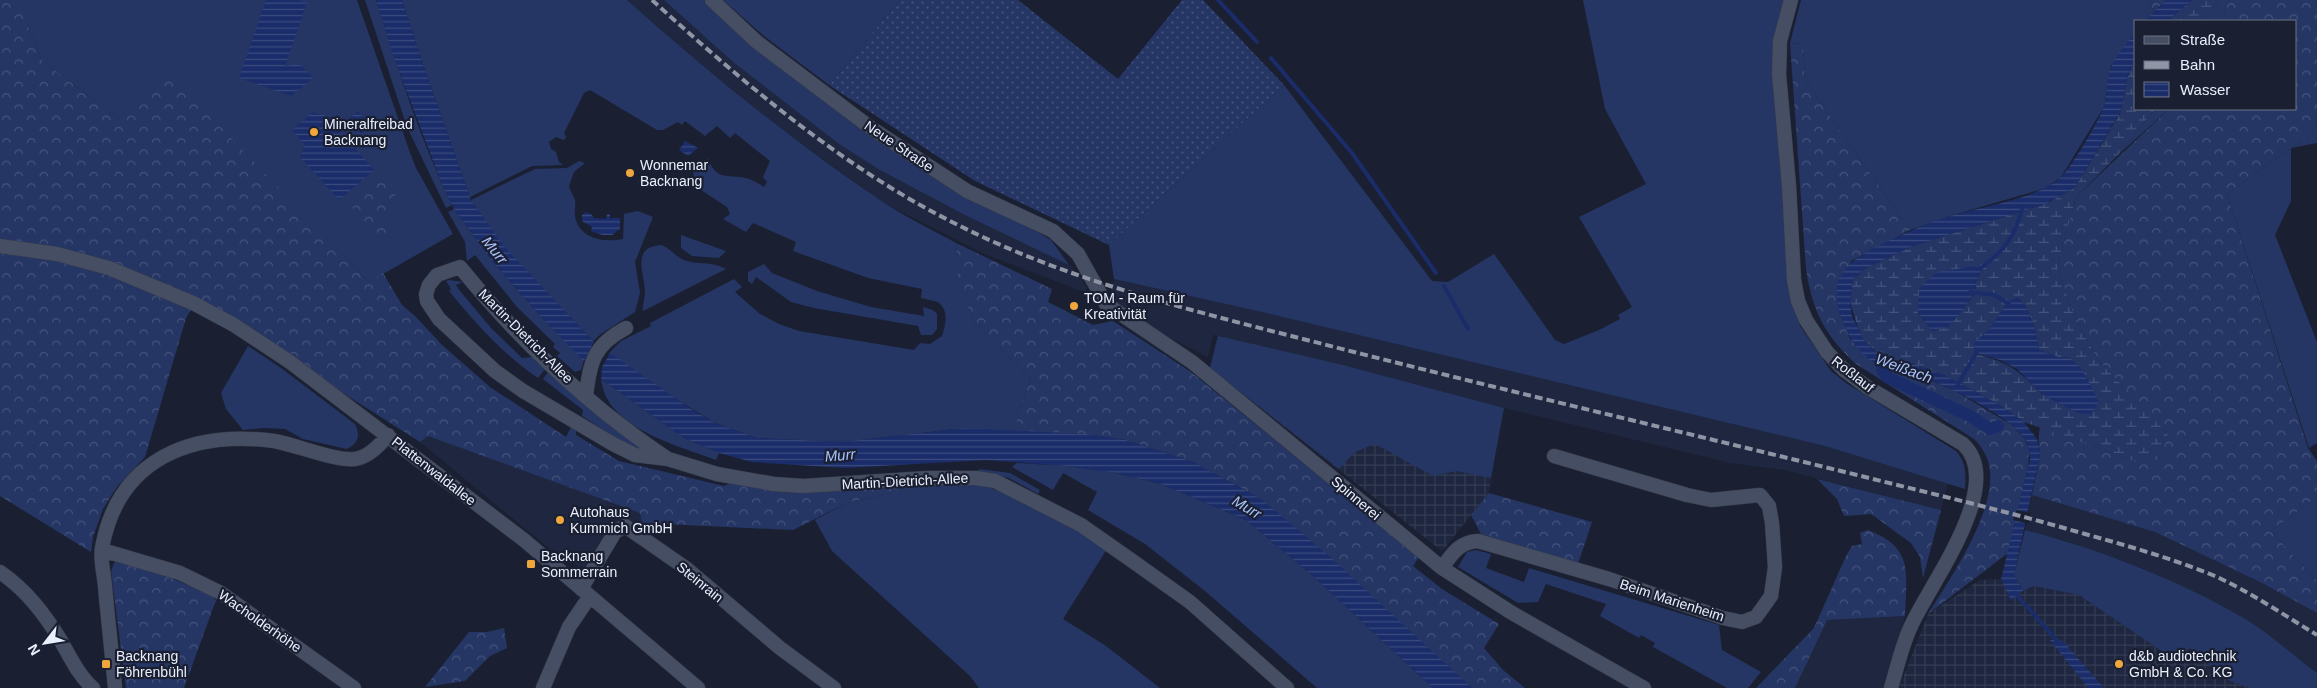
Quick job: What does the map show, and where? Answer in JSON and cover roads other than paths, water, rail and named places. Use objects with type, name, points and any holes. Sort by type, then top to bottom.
[{"type":"street","name":"Neue Straße","points":[[712,0],[757,42],[871,128],[967,191],[1054,231],[1078,254],[1091,279]]},
{"type":"street","name":"Roßlauf","points":[[1791,0],[1780,41],[1779,74],[1794,280],[1806,320],[1827,352],[1844,370],[1867,387],[1963,444],[1970,452],[1976,467],[1975,496],[1968,517],[1946,563],[1911,626],[1891,688]]},
{"type":"street","points":[[0,246],[57,254],[109,268],[194,303],[234,325],[290,362],[388,435]]},
{"type":"street","name":"Martin-Dietrich-Allee","points":[[668,459],[619,425],[587,389],[502,316],[460,267],[447,270],[432,280],[426,294],[428,304],[451,331],[495,371],[548,408],[636,455],[668,459],[717,474],[803,486],[928,478],[976,478],[995,481],[1049,506],[1081,525],[1131,560],[1190,602],[1287,688]]},
{"type":"street","name":"Spinnerei","points":[[1091,279],[1106,304],[1192,362],[1442,568],[1512,613],[1644,688]]},
{"type":"street","name":"Martin-Dietrich-Allee","points":[[587,389],[592,361],[600,347],[615,334],[626,328]]},
{"type":"street","name":"Plattenwaldallee","points":[[115,688],[102,550],[113,511],[123,494],[140,474],[152,463],[178,448],[199,442],[245,439],[274,441],[344,459],[356,459],[366,456],[388,435],[524,540],[698,688]]},
{"type":"street","name":"Beim Marienheim","points":[[1442,568],[1454,550],[1468,542],[1478,542],[1609,579],[1723,618],[1742,622],[1756,617],[1771,596],[1775,567],[1769,506],[1760,495],[1711,500],[1554,456]]},
{"type":"street","name":"Steinrain","points":[[586,592],[615,532],[625,526],[687,569],[780,648],[834,688]]},
{"type":"street","name":"Wacholderhöhe","points":[[102,550],[180,573],[221,592],[354,688]]},
{"type":"street","points":[[0,572],[33,599],[82,676],[94,688]]},
{"type":"street","points":[[543,688],[586,592]]},
{"type":"water","points":[[266,0],[298,0],[307,3],[285,66],[300,64],[313,78],[291,96],[239,78]]},
{"type":"water","name":"Murr","points":[[376,0],[402,0],[471,200],[504,246],[593,341],[691,409],[715,423],[757,438],[843,442],[964,428],[1086,434],[1126,440],[1193,462],[1261,499],[1328,555],[1472,688],[1433,688],[1312,575],[1246,520],[1161,484],[1115,473],[1068,466],[986,460],[845,468],[752,462],[719,453],[684,438],[601,379],[541,317],[493,262],[454,209],[441,182],[394,58]]},
{"type":"water","points":[[2166,0],[2192,0],[2168,20],[2146,20]]},
{"type":"water","points":[[2134,34],[2134,64],[2129,72],[2120,113],[2075,187],[2048,203],[1913,246],[1864,269],[1853,280],[1850,302],[1852,316],[1864,340],[1881,356],[1915,364],[1946,376],[2003,407],[2024,422],[2037,439],[2040,450],[2039,460],[2014,575],[2023,591],[2011,601],[2001,579],[2030,459],[2026,440],[2006,420],[1977,402],[1921,377],[1882,366],[1862,353],[1852,340],[1838,308],[1836,295],[1838,283],[1842,273],[1849,265],[1884,243],[1942,218],[2009,201],[2039,191],[2061,177],[2078,154],[2097,122],[2104,106],[2112,65]]},
{"type":"water","points":[[358,111],[371,126],[361,134],[358,130],[356,132],[352,128],[354,125],[349,119]]},
{"type":"water","points":[[313,112],[329,117],[341,131],[338,139],[341,142],[349,141],[374,170],[339,200],[300,157],[305,145],[292,130]]},
{"type":"water","points":[[685,141],[698,148],[688,156],[679,150]]},
{"type":"water","points":[[586,212],[594,218],[606,219],[607,214],[610,214],[610,218],[620,218],[620,229],[612,235],[602,235],[591,231],[592,227],[582,221],[582,215]]},
{"type":"water","points":[[1983,266],[1976,282],[1975,293],[1948,327],[1932,331],[1918,313],[1919,288],[1937,272]]},
{"type":"water","points":[[2017,297],[2030,314],[2039,350],[2058,357],[2070,358],[2081,368],[2099,401],[2091,414],[2078,413],[2043,395],[2017,369],[2000,360],[1975,353],[1974,343],[1990,329],[2007,303]]},
{"type":"water","points":[[2050,640],[2063,641],[2104,688],[2088,688]]},
{"type":"waterway","points":[[1218,0],[1257,42]]},
{"type":"waterway","points":[[1271,58],[1352,153],[1436,273]]},
{"type":"waterway","points":[[1981,268],[1997,255],[2013,234],[2023,206]]},
{"type":"waterway","points":[[1444,286],[1468,329]]},
{"type":"waterway","points":[[1970,292],[1995,295],[2010,305]]},
{"type":"waterway","points":[[1957,386],[1977,352]]},
{"type":"waterway","points":[[1882,361],[1883,371],[1887,377],[1970,416],[1990,429],[1998,426]]},
{"type":"waterway","name":"Weißach","points":[[2015,593],[2060,644]]},
{"type":"railway","points":[[652,0],[760,94],[835,151],[875,178],[958,225],[1051,265],[1148,298],[1247,325],[1971,503],[2118,543],[2167,558],[2228,582],[2317,635]]},
{"type":"place","name":"Mineralfreibad Backnang","points":[[314,132]]},
{"type":"place","name":"Wonnemar Backnang","points":[[630,173]]},
{"type":"place","name":"TOM - Raum für Kreativität","points":[[1074,306]]},
{"type":"place","name":"Autohaus Kummich GmbH","points":[[560,520]]},
{"type":"place","name":"Backnang Sommerrain","points":[[531,564]]},
{"type":"place","name":"Backnang Föhrenbühl","points":[[106,664]]},
{"type":"place","name":"d&b audiotechnik GmbH & Co. KG","points":[[2119,664]]}]
